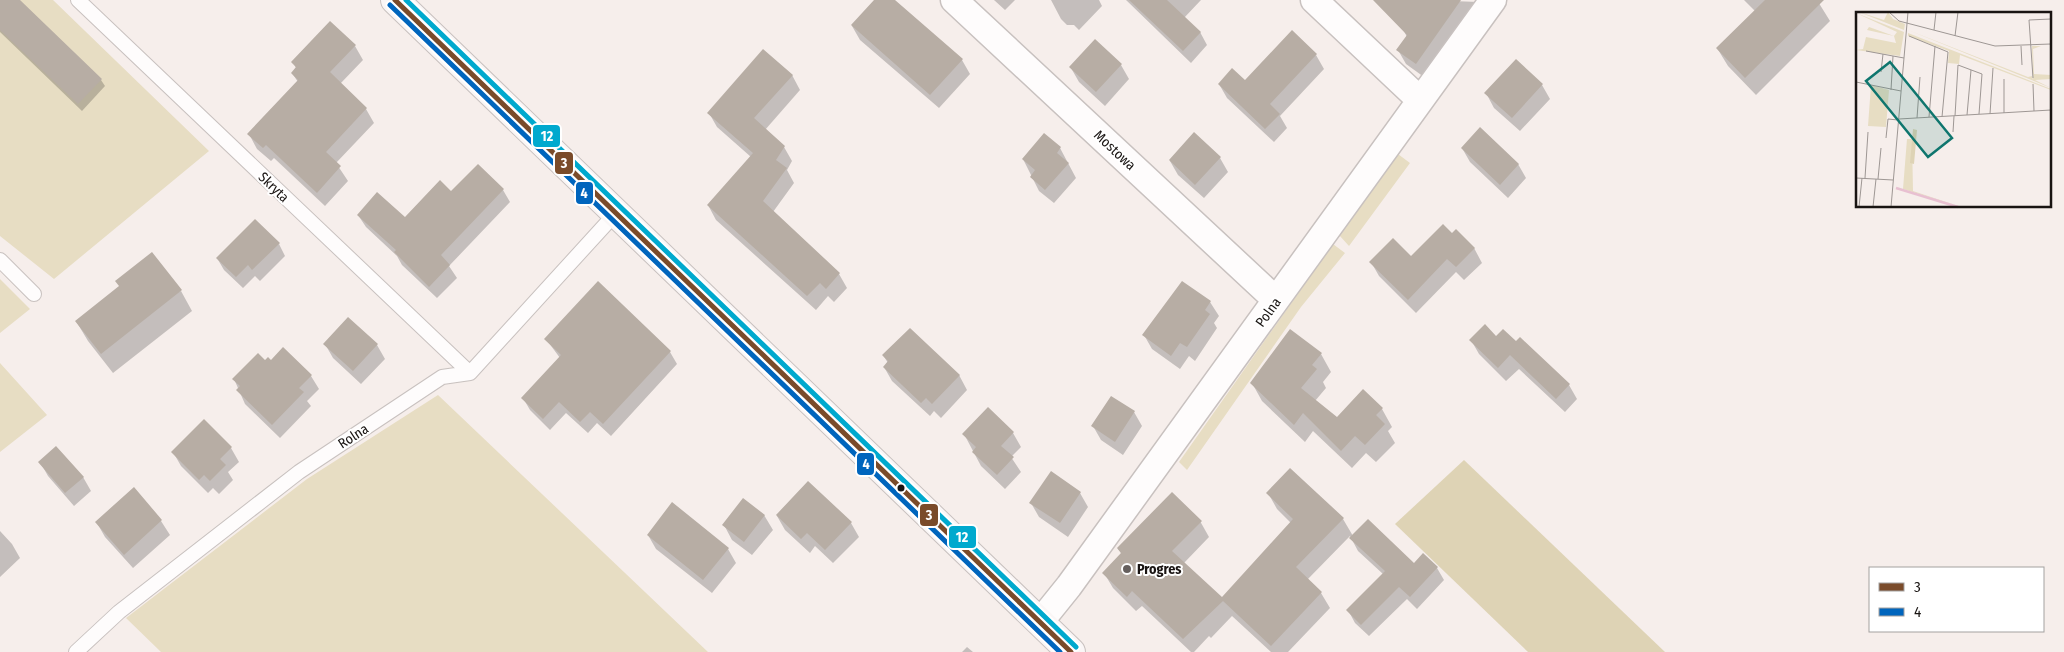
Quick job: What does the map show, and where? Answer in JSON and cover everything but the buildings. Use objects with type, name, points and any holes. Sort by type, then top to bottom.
[{"type":"main road","points":[[394,0],[616,213],[1054,641]]},
{"type":"street","name":"Mostowa","points":[[954,0],[1276,300]]},
{"type":"street","points":[[1314,0],[1420,100]]},
{"type":"street","name":"Polna","points":[[1054,641],[1070,586],[1493,0]]},
{"type":"lane","name":"Skryta","points":[[78,0],[470,374]]},
{"type":"lane","points":[[470,374],[616,213]]},
{"type":"lane","points":[[0,260],[34,294]]},
{"type":"lane","name":"Rolna","points":[[76,652],[119,612],[299,472],[442,377],[470,374]]},
{"type":"shaded area","points":[[0,0],[53,0],[209,151],[54,279],[0,236]]},
{"type":"shaded area","points":[[1398,154],[1410,163],[1349,246],[1339,235]]},
{"type":"shaded area","points":[[1333,244],[1345,253],[1301,307],[1187,470],[1179,462]]},
{"type":"shaded area","points":[[0,279],[30,309],[0,333]]},
{"type":"shaded area","points":[[0,363],[47,415],[0,452]]},
{"type":"shaded area","points":[[438,395],[708,652],[161,652],[126,618],[307,479]]},
{"type":"shaded area","points":[[1464,460],[1665,652],[1528,652],[1395,524]]},
{"type":"transit line","name":"3","points":[[395,0],[1071,652]]},
{"type":"transit line","name":"12","points":[[406,0],[1076,647]]},
{"type":"transit line","name":"4","points":[[390,5],[1060,652]]},
{"type":"place","name":"Progres","points":[[1127,569]]}]
